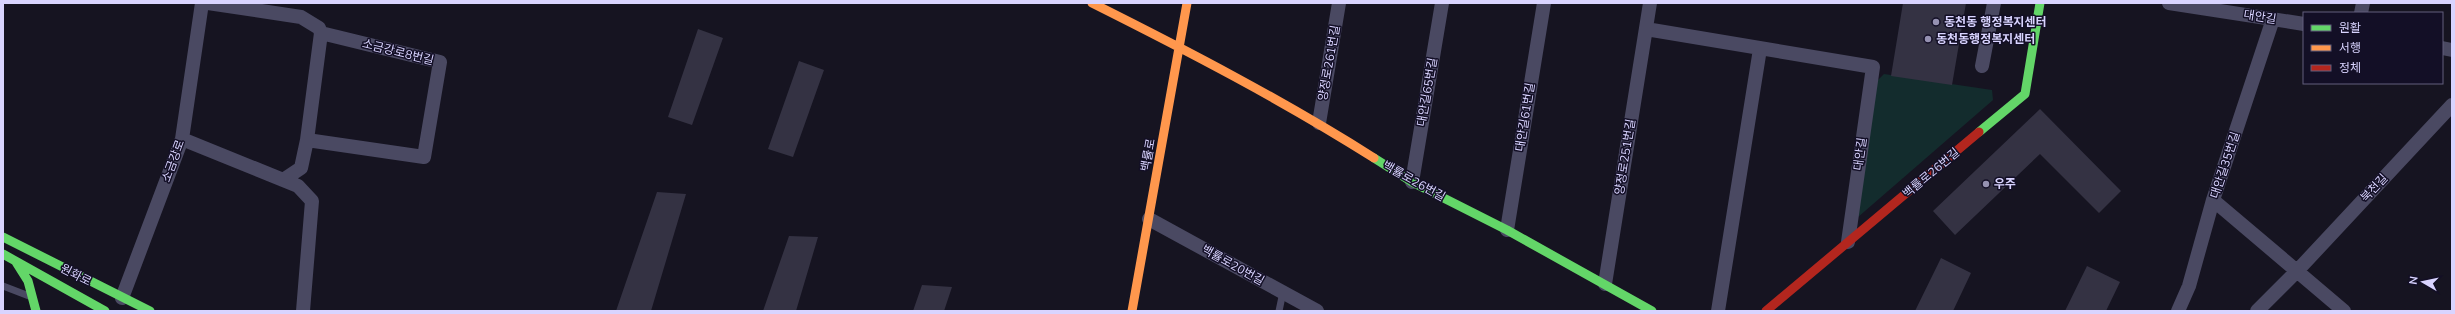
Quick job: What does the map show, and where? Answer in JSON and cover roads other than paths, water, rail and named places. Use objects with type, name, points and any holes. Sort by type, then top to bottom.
[{"type":"street","name":"소금강로","points":[[120,302],[182,139],[202,3]]},
{"type":"street","points":[[208,3],[301,17],[319,28],[321,33],[307,140],[301,168],[283,180]]},
{"type":"street","name":"백률로26번길","points":[[1092,3],[1180,47],[1319,123],[1412,182],[1507,230],[1652,311]]},
{"type":"street","name":"백률로","points":[[1132,311],[1187,3]]},
{"type":"street","name":"양정로261번길","points":[[1319,123],[1339,3]]},
{"type":"street","name":"대안길65번길","points":[[1412,182],[1442,3]]},
{"type":"street","name":"대안길61번길","points":[[1507,230],[1544,3]]},
{"type":"street","name":"양정로251번길","points":[[1605,284],[1650,3]]},
{"type":"street","points":[[1982,66],[1994,3]]},
{"type":"street","name":"백률로26번길","points":[[1766,311],[2025,94],[2040,3]]},
{"type":"street","name":"대안길","points":[[2169,3],[2303,24]]},
{"type":"street","name":"대안길35번길","points":[[2178,311],[2189,286],[2213,200],[2273,19]]},
{"type":"street","points":[[1646,29],[1760,49],[1718,311]]},
{"type":"street","name":"소금강로8번길","points":[[307,140],[424,157],[440,62],[321,33]]},
{"type":"street","name":"대안길","points":[[1760,49],[1873,67],[1848,242]]},
{"type":"street","name":"북천길","points":[[2257,311],[2297,271],[2452,105]]},
{"type":"street","points":[[182,139],[298,186],[312,201],[303,311]]},
{"type":"street","points":[[2213,200],[2344,311]]},
{"type":"street","name":"백률로20번길","points":[[1149,219],[1317,311]]},
{"type":"street","points":[[3,231],[27,250]]},
{"type":"street","name":"원화로","points":[[3,237],[120,302],[150,311]]},
{"type":"street","name":"원화로","points":[[3,254],[105,311]]},
{"type":"street","points":[[15,261],[28,281],[36,311]]},
{"type":"lane","points":[[3,286],[33,298]]},
{"type":"lane","points":[[1279,311],[1283,292]]},
{"type":"place","name":"동천동 행정복지센터","points":[[1936,22]]},
{"type":"place","name":"동천동행정복지센터","points":[[1928,39]]},
{"type":"place","name":"우주","points":[[1986,184]]}]
